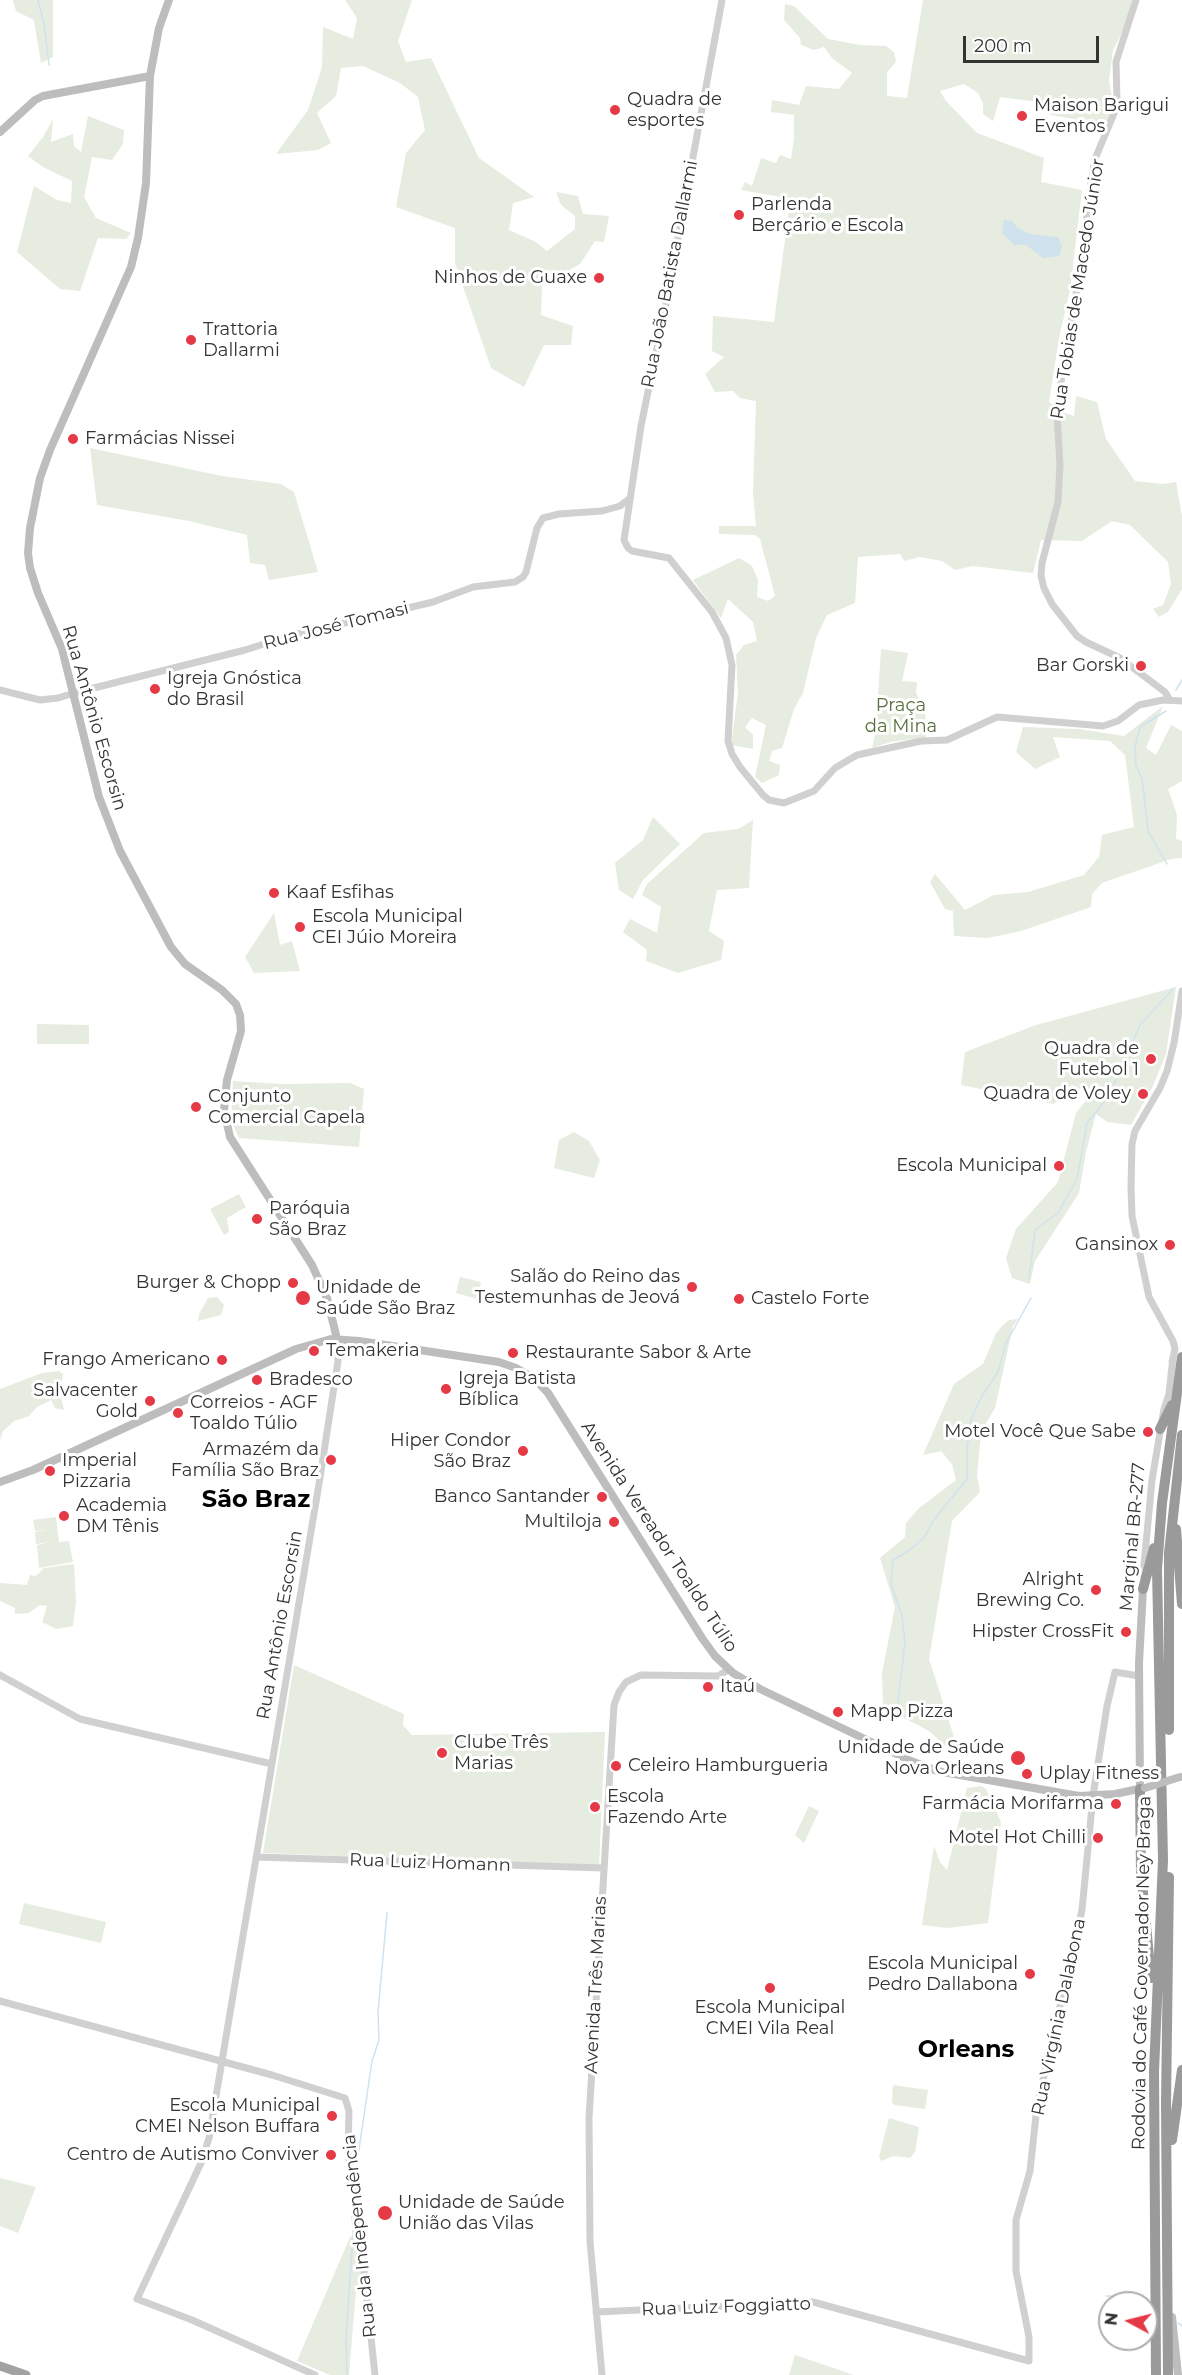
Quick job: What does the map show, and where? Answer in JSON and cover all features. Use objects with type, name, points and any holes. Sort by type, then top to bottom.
[{"type":"highway","name":"Rodovia do Café Governador Ney Braga","points":[[1156,2375],[1155,2023],[1163,1860],[1157,1582],[1159,1527],[1176,1397],[1177,1360]]},
{"type":"highway","points":[[1160,1429],[1176,1397]]},
{"type":"highway","name":"Rodovia do Café Governador Ney Braga","points":[[1168,2375],[1166,2176],[1169,1858],[1168,1576],[1171,1524],[1182,1435]]},
{"type":"highway","points":[[1179,1453],[1177,1547],[1182,1604]]},
{"type":"highway","points":[[1143,1589],[1159,1527]]},
{"type":"highway","points":[[1177,1547],[1182,1531]]},
{"type":"highway","points":[[1142,1789],[1141,1872],[1155,2023]]},
{"type":"highway","points":[[1166,2176],[1182,2070]]},
{"type":"highway","points":[[0,2366],[26,2375]]},
{"type":"main road","name":"Rua Antônio Escorsin","points":[[169,0],[159,27],[150,76],[146,183],[133,257],[92,358],[50,450],[35,497],[28,553],[32,576],[62,649],[99,797],[120,851],[158,924],[184,964],[222,990],[236,1004],[240,1015],[241,1031],[227,1080],[224,1110],[230,1137],[316,1273],[327,1298],[337,1339]]},
{"type":"main road","points":[[0,132],[35,100],[43,96],[150,76]]},
{"type":"main road","name":"Avenida Vereador Toaldo Túlio","points":[[0,1482],[52,1461],[296,1349],[337,1339],[499,1362],[535,1379],[557,1405],[702,1638],[727,1668],[769,1693],[929,1768],[1062,1794],[1093,1796],[1142,1789],[1181,1776]]},
{"type":"main road","name":"Marginal BR-277","points":[[1142,1789],[1139,1676],[1143,1589]]},
{"type":"main road","points":[[1168,2277],[1178,2375]]},
{"type":"street","name":"Rua João Batista Dallarmi","points":[[722,0],[641,426],[624,540],[628,548],[669,558],[712,612],[726,639],[732,665],[728,741],[732,754],[763,795],[777,802],[795,800],[814,791],[835,768],[858,755],[921,741],[947,740],[997,717],[1103,726],[1118,721],[1139,705],[1170,700]]},
{"type":"street","name":"Rua Tobias de Macedo Júnior","points":[[1136,0],[1116,62],[1115,111],[1095,159],[1091,182],[1082,267],[1063,366],[1057,414],[1060,465],[1058,502],[1042,563],[1041,576],[1052,604],[1077,636],[1120,658],[1165,692],[1170,700]]},
{"type":"street","name":"Rua José Tomasi","points":[[0,690],[48,700],[245,650],[289,636],[434,602],[473,587],[515,582],[526,572],[537,528],[543,518],[553,514],[602,511],[620,506],[629,499]]},
{"type":"street","points":[[620,506],[627,513]]},
{"type":"street","points":[[1170,700],[1182,701]]},
{"type":"street","name":"Marginal BR-277","points":[[1143,1589],[1148,1518],[1160,1429],[1177,1360],[1173,1341],[1149,1297],[1132,1216],[1132,1143],[1135,1131],[1160,1088],[1167,1071],[1182,991]]},
{"type":"street","name":"Rua Antônio Escorsin","points":[[315,2375],[192,2320],[138,2299],[201,2163],[209,2138],[333,1396],[338,1361],[337,1339]]},
{"type":"street","name":"Avenida Três Marias","points":[[602,2375],[589,2229],[589,2126],[612,1717],[619,1692],[626,1682],[641,1675],[720,1676],[727,1668]]},
{"type":"street","name":"Rua Virgínia Dalabona","points":[[1029,2361],[1029,2337],[1016,2271],[1016,2220],[1030,2171],[1037,2106],[1082,1910],[1093,1796],[1105,1714],[1115,1672],[1139,1676]]},
{"type":"street","points":[[0,1675],[77,1718],[272,1764]]},
{"type":"street","name":"Rua Luiz Homann","points":[[256,1857],[603,1868]]},
{"type":"street","points":[[0,2001],[222,2062]]},
{"type":"street","name":"Rua da Independência","points":[[222,2062],[311,2086],[345,2098],[349,2111],[348,2152],[360,2233],[375,2375]]},
{"type":"street","name":"Rua Luiz Foggiatto","points":[[596,2312],[813,2302],[1029,2361]]},
{"type":"green space","points":[[13,0],[53,0],[53,57],[41,63],[34,20],[16,11]]},
{"type":"green space","points":[[345,0],[412,0],[398,41],[406,62],[431,58],[479,158],[534,197],[513,203],[509,230],[536,242],[547,251],[575,229],[575,216],[561,205],[556,192],[578,196],[583,214],[609,216],[604,242],[595,241],[580,264],[542,286],[541,315],[573,326],[571,345],[544,345],[524,387],[491,368],[455,263],[455,228],[396,207],[406,153],[425,130],[418,97],[400,83],[363,66],[341,68],[336,96],[317,113],[331,143],[318,150],[276,154],[308,110],[322,67],[323,27],[353,39],[357,18]]},
{"type":"green space","points":[[923,0],[1132,0],[1126,25],[1113,50],[1109,80],[1113,104],[1107,125],[1051,115],[1039,102],[1000,97],[993,121],[983,114],[983,103],[978,93],[964,84],[940,91],[946,101],[977,133],[1044,158],[1041,182],[1082,190],[1070,290],[1059,338],[1049,402],[1074,416],[1076,396],[1097,402],[1106,439],[1135,481],[1163,484],[1176,482],[1182,517],[1182,589],[1168,612],[1159,617],[1153,609],[1163,605],[1171,584],[1168,562],[1130,525],[1112,521],[1082,541],[1041,540],[1033,573],[973,566],[955,570],[942,561],[920,557],[904,561],[900,554],[858,557],[855,603],[827,615],[816,638],[803,693],[794,709],[782,748],[772,751],[769,761],[780,765],[779,775],[762,783],[755,777],[766,725],[752,718],[745,727],[753,735],[753,749],[731,745],[738,693],[736,655],[744,645],[757,641],[753,622],[728,599],[721,618],[693,580],[739,558],[752,566],[758,580],[757,597],[768,601],[775,596],[760,539],[755,535],[719,534],[719,526],[756,526],[753,493],[756,401],[740,398],[733,391],[715,392],[705,374],[724,357],[712,351],[713,316],[774,322],[790,202],[787,198],[741,190],[745,182],[752,186],[761,158],[776,163],[780,155],[791,159],[794,115],[771,112],[772,100],[799,105],[806,86],[839,89],[852,73],[832,58],[824,47],[814,50],[801,45],[800,38],[784,20],[785,4],[794,6],[828,39],[860,45],[886,46],[894,52],[896,62],[887,72],[887,96],[907,98]]},
{"type":"green space","points":[[88,116],[124,130],[123,144],[112,160],[92,157],[84,197],[96,218],[131,233],[126,239],[98,238],[80,291],[60,289],[17,252],[34,186],[57,200],[71,203],[72,181],[43,167],[28,156],[53,119],[51,142],[73,134],[74,146],[81,152]]},
{"type":"green space","points":[[90,448],[222,476],[281,484],[294,492],[318,572],[269,580],[265,565],[250,563],[247,535],[189,521],[97,505]]},
{"type":"green space","name":"Praça da Mina","points":[[881,649],[908,653],[902,681],[917,682],[916,693],[925,710],[926,737],[890,742],[872,748],[876,730]]},
{"type":"green space","points":[[1163,706],[1146,748],[1156,755],[1171,725],[1182,731],[1182,781],[1168,789],[1177,815],[1176,839],[1182,841],[1182,858],[1171,859],[1102,883],[1092,894],[1091,907],[1021,931],[988,938],[954,936],[953,911],[945,909],[930,882],[935,874],[965,910],[994,895],[1028,892],[1084,875],[1099,857],[1102,835],[1134,827],[1125,755],[1110,741],[1053,737],[1060,757],[1035,769],[1016,752],[1023,727],[1079,729],[1124,736]]},
{"type":"green space","points":[[653,817],[680,844],[643,880],[633,899],[619,890],[615,863],[643,840]]},
{"type":"green space","points":[[753,820],[749,888],[717,890],[709,931],[724,941],[721,960],[678,973],[646,961],[647,950],[623,932],[630,919],[657,933],[661,907],[642,895],[647,884],[704,833],[738,829]]},
{"type":"green space","points":[[274,913],[280,945],[292,941],[300,971],[254,973],[245,957]]},
{"type":"green space","points":[[1176,987],[1166,1054],[1152,1088],[1131,1125],[1107,1122],[1096,1114],[1079,1193],[1035,1261],[1030,1284],[1012,1278],[1006,1258],[1016,1229],[1058,1182],[1076,1113],[1091,1094],[1072,1085],[1054,1104],[961,1085],[965,1052],[1036,1025]]},
{"type":"green space","points":[[37,1024],[89,1025],[89,1044],[37,1044]]},
{"type":"green space","points":[[233,1081],[282,1084],[350,1083],[364,1089],[359,1147],[239,1138],[231,1120]]},
{"type":"green space","points":[[574,1132],[589,1141],[600,1160],[594,1178],[554,1168],[559,1140]]},
{"type":"green space","points":[[239,1194],[246,1207],[227,1218],[229,1232],[224,1235],[210,1209]]},
{"type":"green space","points":[[460,1277],[481,1282],[477,1299],[456,1293]]},
{"type":"green space","points":[[217,1297],[224,1305],[221,1315],[198,1321],[199,1314],[208,1298]]},
{"type":"green space","points":[[1018,1319],[1013,1326],[995,1408],[981,1432],[977,1476],[980,1492],[952,1521],[929,1659],[954,1737],[951,1751],[929,1731],[883,1707],[882,1673],[895,1607],[880,1558],[905,1537],[906,1523],[918,1509],[956,1480],[952,1464],[941,1451],[923,1455],[954,1384],[983,1364],[996,1333],[1009,1320]]},
{"type":"green space","points":[[59,1371],[63,1374],[61,1385],[70,1398],[61,1398],[64,1410],[55,1408],[51,1400],[37,1407],[29,1416],[14,1421],[3,1431],[0,1440],[0,1389],[42,1373]]},
{"type":"green space","points":[[56,1517],[59,1542],[69,1541],[73,1562],[39,1568],[37,1545],[51,1542],[36,1544],[35,1532],[46,1530],[35,1531],[33,1520]]},
{"type":"green space","points":[[74,1564],[76,1601],[73,1626],[56,1629],[42,1622],[47,1606],[40,1605],[29,1613],[15,1614],[15,1608],[0,1601],[0,1583],[27,1585],[30,1575],[36,1576],[44,1568]]},
{"type":"green space","name":"Clube Três Marias","points":[[294,1665],[404,1714],[403,1725],[412,1735],[605,1732],[599,1866],[263,1853]]},
{"type":"green space","points":[[981,1786],[986,1789],[1001,1822],[988,1923],[947,1928],[922,1925],[934,1846],[940,1862],[947,1870],[967,1788]]},
{"type":"green space","points":[[809,1806],[819,1811],[804,1843],[795,1835]]},
{"type":"green space","points":[[24,1903],[106,1922],[101,1943],[19,1924]]},
{"type":"green space","points":[[893,2085],[928,2090],[925,2109],[894,2105],[892,2102]]},
{"type":"green space","points":[[889,2118],[919,2127],[915,2152],[910,2158],[893,2156],[881,2161],[879,2157]]},
{"type":"green space","points":[[0,2178],[36,2187],[18,2233],[0,2226]]},
{"type":"green space","points":[[359,2233],[364,2289],[356,2290],[349,2375],[330,2375],[297,2361],[350,2237]]},
{"type":"green space","points":[[795,2355],[845,2372],[854,2375],[789,2375]]},
{"type":"water","points":[[1004,220],[1012,221],[1029,234],[1058,237],[1062,247],[1059,256],[1043,258],[1026,245],[1014,245],[1002,233]]},
{"type":"waterway","points":[[38,0],[44,24],[49,65]]},
{"type":"waterway","points":[[1176,690],[1182,680]]},
{"type":"waterway","points":[[1166,711],[1140,727],[1135,747],[1136,766],[1142,778],[1148,831],[1167,864]]},
{"type":"waterway","points":[[1029,1279],[1035,1230],[1058,1213],[1077,1179],[1087,1123],[1109,1096],[1140,1025],[1173,989]]},
{"type":"waterway","points":[[898,1702],[905,1643],[902,1616],[891,1584],[893,1560],[924,1538],[933,1521],[967,1479],[967,1448],[971,1419],[982,1396],[998,1372],[1006,1343],[1031,1298]]},
{"type":"waterway","points":[[358,2156],[372,2061],[379,2040],[378,2012],[387,1913]]},
{"type":"waterway","points":[[347,2375],[346,2337],[353,2233],[351,2200]]},
{"type":"waterway","points":[[1178,2323],[1182,2326]]},
{"type":"place","name":"Quadra de esportes","points":[[615,110]]},
{"type":"place","name":"Maison Barigui Eventos","points":[[1022,116]]},
{"type":"place","name":"Parlenda Berçário e Escola","points":[[739,215]]},
{"type":"place","name":"Ninhos de Guaxe","points":[[599,278]]},
{"type":"place","name":"Trattoria Dallarmi","points":[[191,340]]},
{"type":"place","name":"Farmácias Nissei","points":[[73,439]]},
{"type":"place","name":"Bar Gorski","points":[[1141,666]]},
{"type":"place","name":"Igreja Gnóstica do Brasil","points":[[155,689]]},
{"type":"place","name":"Kaaf Esfihas","points":[[274,893]]},
{"type":"place","name":"Escola Municipal CEI Júio Moreira","points":[[300,927]]},
{"type":"place","name":"Quadra de Futebol 1","points":[[1151,1059]]},
{"type":"place","name":"Quadra de Voley","points":[[1143,1094]]},
{"type":"place","name":"Conjunto Comercial Capela","points":[[196,1107]]},
{"type":"place","name":"Escola Municipal","points":[[1059,1166]]},
{"type":"place","name":"Paróquia São Braz","points":[[257,1219]]},
{"type":"place","name":"Gansinox","points":[[1170,1245]]},
{"type":"place","name":"Burger & Chopp","points":[[293,1283]]},
{"type":"place","name":"Salão do Reino das Testemunhas de Jeová","points":[[692,1287]]},
{"type":"place","name":"Unidade de Saúde São Braz","points":[[303,1298]]},
{"type":"place","name":"Castelo Forte","points":[[739,1299]]},
{"type":"place","name":"Temakeria","points":[[314,1351]]},
{"type":"place","name":"Restaurante Sabor & Arte","points":[[513,1353]]},
{"type":"place","name":"Frango Americano","points":[[222,1360]]},
{"type":"place","name":"Bradesco","points":[[257,1380]]},
{"type":"place","name":"Igreja Batista Bíblica","points":[[446,1389]]},
{"type":"place","name":"Salvacenter Gold","points":[[150,1401]]},
{"type":"place","name":"Correios - AGF Toaldo Túlio","points":[[178,1413]]},
{"type":"place","name":"Motel Você Que Sabe","points":[[1148,1432]]},
{"type":"place","name":"Hiper Condor São Braz","points":[[523,1451]]},
{"type":"place","name":"Armazém da Família São Braz","points":[[331,1460]]},
{"type":"place","name":"Imperial Pizzaria","points":[[50,1471]]},
{"type":"place","name":"Banco Santander","points":[[602,1497]]},
{"type":"place","name":"Academia DM Tênis","points":[[64,1516]]},
{"type":"place","name":"Multiloja","points":[[614,1522]]},
{"type":"place","name":"Alright Brewing Co.","points":[[1096,1590]]},
{"type":"place","name":"Hipster CrossFit","points":[[1126,1632]]},
{"type":"place","name":"Itaú","points":[[708,1687]]},
{"type":"place","name":"Mapp Pizza","points":[[838,1712]]},
{"type":"place","name":"Clube Três Marias","points":[[442,1753]]},
{"type":"place","name":"Unidade de Saúde Nova Orleans","points":[[1018,1758]]},
{"type":"place","name":"Celeiro Hamburgueria","points":[[616,1766]]},
{"type":"place","name":"Uplay Fitness","points":[[1027,1774]]},
{"type":"place","name":"Farmácia Morifarma","points":[[1116,1804]]},
{"type":"place","name":"Escola Fazendo Arte","points":[[595,1807]]},
{"type":"place","name":"Motel Hot Chilli","points":[[1098,1838]]},
{"type":"place","name":"Escola Municipal Pedro Dallabona","points":[[1030,1974]]},
{"type":"place","name":"Escola Municipal CMEI Vila Real","points":[[770,1988]]},
{"type":"place","name":"Escola Municipal CMEI Nelson Buffara","points":[[332,2116]]},
{"type":"place","name":"Centro de Autismo Conviver","points":[[331,2155]]},
{"type":"place","name":"Unidade de Saúde União das Vilas","points":[[385,2213]]},
{"type":"district","name":"São Braz","points":[[256,1500]]},
{"type":"district","name":"Orleans","points":[[966,2050]]}]
